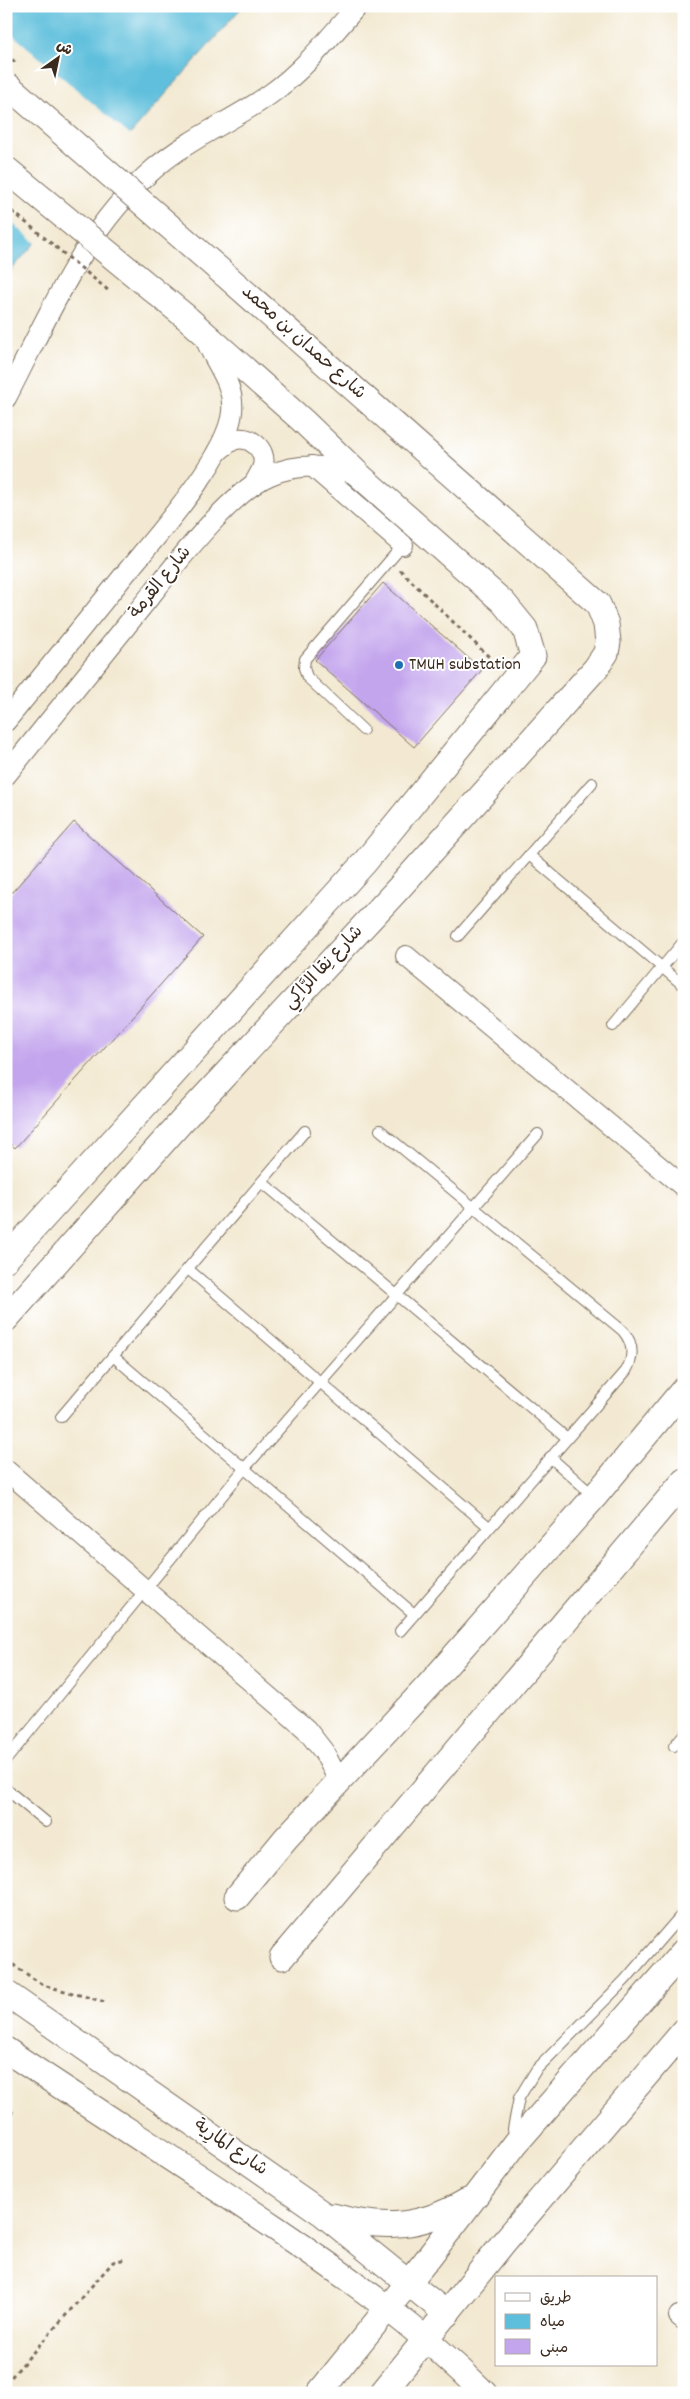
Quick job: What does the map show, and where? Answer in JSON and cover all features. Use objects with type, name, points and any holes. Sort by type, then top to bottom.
[{"type":"street","points":[[6,398],[75,266],[99,228],[116,207],[141,181],[176,152],[247,110],[293,76],[357,6]]},
{"type":"street","name":"شارع حمدان بن محمد","points":[[6,84],[224,273],[598,604]]},
{"type":"street","points":[[6,169],[194,324],[359,475],[503,602],[526,629],[533,656],[365,862],[6,1259]]},
{"type":"street","name":"شارع القرمة","points":[[6,721],[169,521],[216,453],[229,427],[232,400],[230,387],[194,324]]},
{"type":"street","points":[[216,453],[227,444],[240,439],[246,439],[258,447],[263,459],[263,466],[254,484]]},
{"type":"street","points":[[312,466],[402,545]]},
{"type":"street","name":"شارع القرمة","points":[[6,775],[190,547],[254,484],[287,469],[312,466],[342,469],[359,475]]},
{"type":"street","name":"شارع نِقا الرَّاكِي","points":[[6,1318],[181,1122],[398,889],[596,668],[606,653],[608,642],[606,624],[598,604]]},
{"type":"street","points":[[406,956],[684,1187]]},
{"type":"street","points":[[236,1897],[338,1780],[428,1686],[595,1496],[684,1389]]},
{"type":"street","points":[[6,1470],[306,1729],[324,1752],[338,1780]]},
{"type":"street","points":[[282,1957],[684,1481]]},
{"type":"street","points":[[319,2393],[409,2282],[516,2143],[684,1951]]},
{"type":"street","name":"شارع المارِية","points":[[6,1993],[323,2214],[447,2314]]},
{"type":"street","points":[[363,2393],[420,2333],[447,2314],[504,2242],[684,2031]]},
{"type":"street","points":[[6,2050],[231,2198],[389,2307],[420,2333],[484,2393]]},
{"type":"street","points":[[323,2214],[361,2224],[404,2225],[447,2213],[474,2198]]},
{"type":"street","points":[[382,2393],[420,2333],[417,2294],[409,2282]]},
{"type":"lane","points":[[363,730],[307,677],[304,668],[305,659],[402,545]]},
{"type":"lane","points":[[458,936],[592,782]]},
{"type":"lane","points":[[529,855],[684,986]]},
{"type":"lane","points":[[613,1026],[684,941]]},
{"type":"lane","points":[[380,1130],[623,1331],[631,1343],[632,1357],[626,1371],[413,1613],[400,1631]]},
{"type":"lane","points":[[61,1417],[305,1131]]},
{"type":"lane","points":[[7,1757],[244,1469],[538,1134]]},
{"type":"lane","points":[[262,1182],[567,1438]]},
{"type":"lane","points":[[188,1269],[489,1527]]},
{"type":"lane","points":[[113,1356],[413,1613]]},
{"type":"lane","points":[[550,1457],[595,1496]]},
{"type":"lane","points":[[674,1746],[684,1734]]},
{"type":"lane","points":[[6,1790],[46,1822]]},
{"type":"lane","points":[[516,2143],[513,2130],[519,2098],[536,2070],[625,1980],[684,1912]]},
{"type":"path","points":[[6,206],[109,291]]},
{"type":"path","points":[[390,560],[490,657]]},
{"type":"path","points":[[6,1960],[43,1985],[105,2002]]},
{"type":"path","points":[[6,2138],[13,2108]]},
{"type":"path","points":[[6,2383],[113,2262],[126,2259]]},
{"type":"water","points":[[6,6],[243,6],[6,276]]},
{"type":"pier","points":[[6,29],[132,137],[37,244],[6,218]]},
{"type":"building","name":"TMUH substation","points":[[383,583],[482,670],[414,747],[315,660]]},
{"type":"building","points":[[74,822],[203,937],[15,1148],[6,1140],[6,899]]},
{"type":"place","name":"TMUH substation","points":[[399,665]]}]
